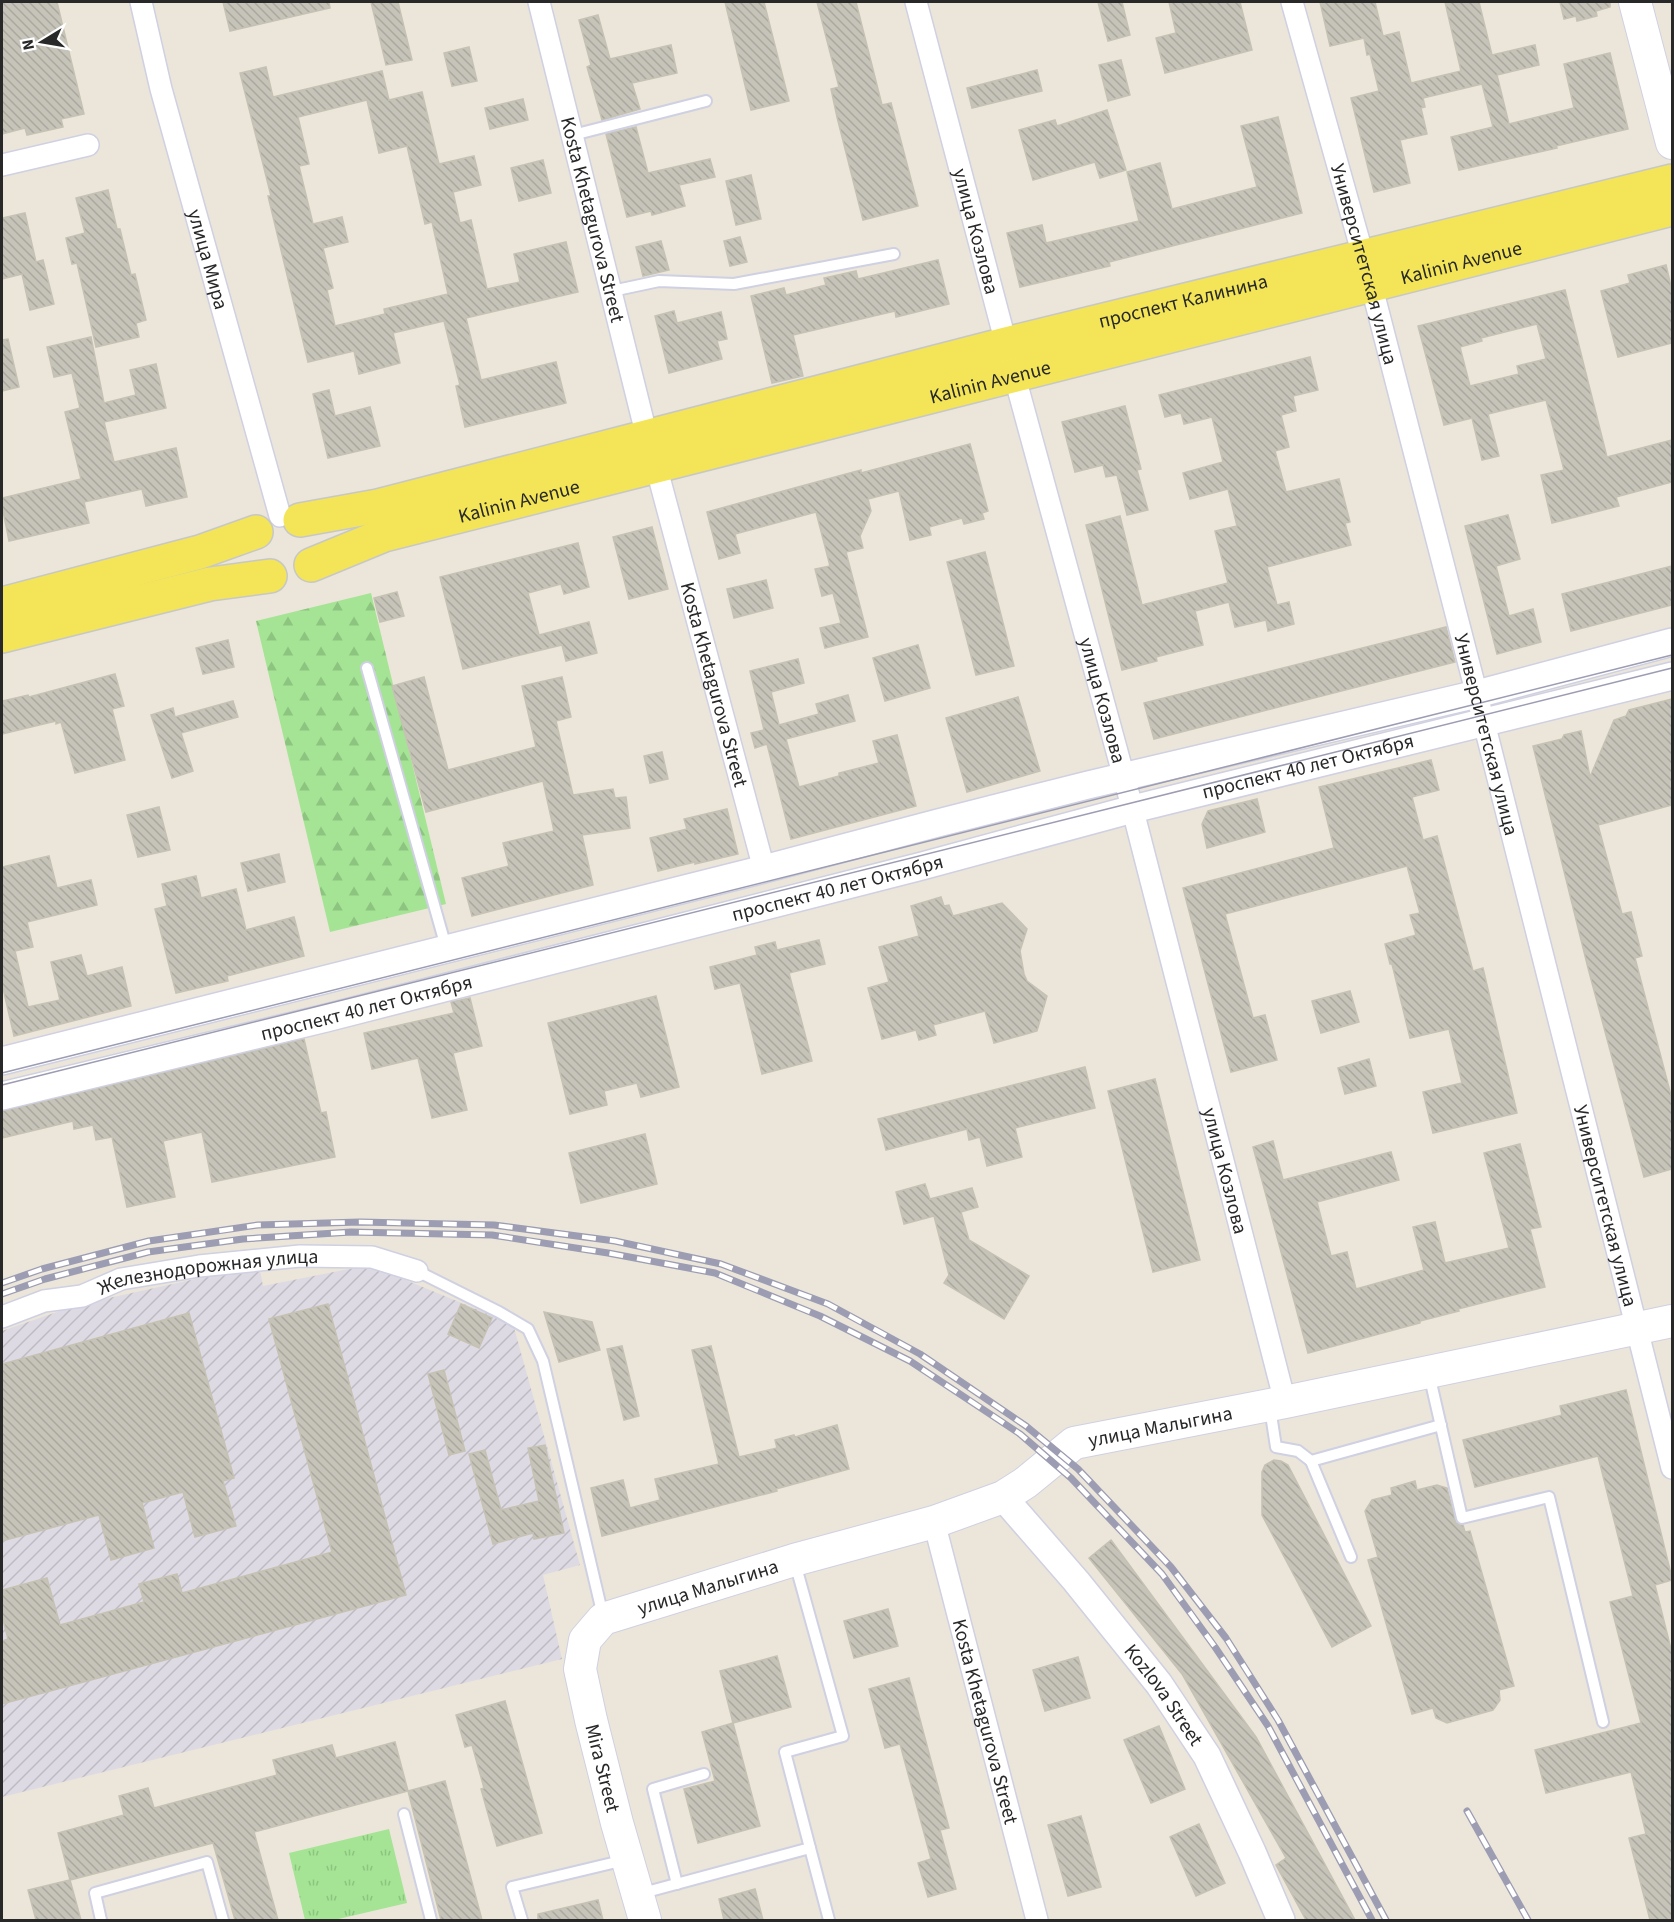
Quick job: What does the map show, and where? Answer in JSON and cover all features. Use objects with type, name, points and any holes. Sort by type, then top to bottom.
[{"type":"main road","points":[[1635,2],[1672,143]]},
{"type":"main road","name":"Kalinin Avenue","points":[[1366,270],[1672,180]]},
{"type":"main road","name":"Kalinin Avenue","points":[[1366,270],[1672,208]]},
{"type":"main road","name":"проспект Калинина","points":[[1010,359],[1366,270]]},
{"type":"main road","name":"Kalinin Avenue","points":[[311,565],[384,535],[652,452],[1010,359]]},
{"type":"main road","name":"Kalinin Avenue","points":[[2,604],[200,552],[279,523],[378,506],[652,452]]},
{"type":"main road","points":[[279,523],[308,527],[314,536],[316,546],[311,565],[295,578],[282,580],[270,576],[255,562],[253,542],[279,523]]},
{"type":"main road","points":[[2,636],[210,584],[270,576]]},
{"type":"main road","name":"улица Малыгина","points":[[603,1619],[794,1560],[934,1522],[1003,1497],[1025,1483],[1074,1443],[1672,1321]]},
{"type":"main road","name":"Mira Street","points":[[603,1619],[585,1640],[579,1669],[642,1907]]},
{"type":"street","name":"улица Мира","points":[[141,2],[161,89],[279,523]]},
{"type":"street","name":"Kosta Khetagurova Street","points":[[539,2],[652,452],[764,869]]},
{"type":"street","name":"улица Козлова","points":[[916,2],[1010,359],[1133,809],[1277,1403]]},
{"type":"street","name":"Университетская улица","points":[[1292,2],[1366,270],[1477,694],[1672,1468]]},
{"type":"street","points":[[2,165],[88,144]]},
{"type":"street","name":"проспект 40 лет Октября","points":[[2,1061],[938,823],[1477,694],[1672,642]]},
{"type":"street","name":"проспект 40 лет Октября","points":[[2,1096],[337,1015],[899,872],[1133,809],[1672,676]]},
{"type":"street","name":"Железнодорожная улица","points":[[2,1317],[44,1301],[82,1296],[121,1279],[199,1266],[300,1256],[372,1257],[417,1271]]},
{"type":"street","name":"Kozlova Street","points":[[1003,1497],[1118,1632],[1159,1684],[1207,1756],[1281,1920]]},
{"type":"street","name":"Kosta Khetagurova Street","points":[[934,1522],[1037,1920]]},
{"type":"lane","points":[[573,135],[706,101]]},
{"type":"lane","points":[[612,291],[659,280],[734,284],[894,254]]},
{"type":"lane","points":[[366,668],[446,948]]},
{"type":"lane","points":[[417,1271],[528,1329],[543,1361],[603,1619]]},
{"type":"lane","points":[[1428,1371],[1462,1518],[1549,1497],[1603,1722]]},
{"type":"lane","points":[[1277,1403],[1276,1447],[1298,1451],[1311,1461],[1351,1557]]},
{"type":"lane","points":[[1311,1461],[1441,1425]]},
{"type":"lane","points":[[794,1560],[843,1736],[785,1752],[829,1920]]},
{"type":"lane","points":[[677,1884],[653,1789],[704,1774]]},
{"type":"lane","points":[[405,1814],[431,1920]]},
{"type":"lane","points":[[642,1907],[677,1884],[810,1848]]},
{"type":"lane","points":[[522,1920],[512,1887],[628,1859]]},
{"type":"lane","points":[[101,1920],[95,1893],[207,1862],[223,1920]]},
{"type":"shaded area","points":[[259,1265],[263,1286],[369,1265],[513,1324],[580,1565],[543,1575],[562,1659],[2,1797],[2,1331],[77,1305]]},
{"type":"green space","points":[[371,593],[446,904],[330,932],[256,621]]},
{"type":"green space","points":[[389,1829],[407,1903],[334,1920],[305,1920],[289,1853]]},
{"type":"building","points":[[2,2],[57,2],[84,114],[61,119],[63,127],[27,135],[25,128],[2,134]]},
{"type":"building","points":[[223,2],[329,2],[330,8],[230,31]]},
{"type":"building","points":[[371,2],[398,2],[412,60],[386,65]]},
{"type":"building","points":[[725,2],[764,2],[789,101],[751,110]]},
{"type":"building","points":[[817,2],[856,2],[882,105],[891,103],[918,206],[863,220],[831,89],[839,87]]},
{"type":"building","points":[[1098,2],[1122,2],[1130,35],[1108,41]]},
{"type":"building","points":[[1169,2],[1240,2],[1252,50],[1165,73],[1156,38],[1176,33]]},
{"type":"building","points":[[1320,2],[1375,2],[1383,36],[1399,32],[1411,83],[1461,71],[1445,2],[1479,2],[1492,55],[1535,45],[1539,65],[1497,75],[1509,124],[1574,108],[1564,64],[1610,53],[1628,129],[1459,170],[1451,137],[1493,127],[1482,84],[1423,98],[1425,107],[1421,108],[1427,134],[1400,140],[1410,183],[1374,192],[1351,98],[1379,91],[1370,54],[1367,55],[1364,38],[1330,46]]},
{"type":"building","points":[[1560,2],[1610,2],[1610,7],[1596,11],[1597,16],[1577,21],[1576,16],[1564,19]]},
{"type":"building","points":[[598,15],[610,59],[671,45],[677,73],[632,83],[640,109],[602,120],[587,67],[591,65],[579,20]]},
{"type":"building","points":[[469,47],[477,81],[452,86],[444,53]]},
{"type":"building","points":[[1121,60],[1130,95],[1108,101],[1099,65]]},
{"type":"building","points":[[266,67],[273,97],[382,71],[389,100],[422,92],[439,164],[474,156],[481,185],[453,192],[460,223],[471,220],[487,289],[520,282],[514,254],[566,242],[578,292],[466,318],[481,380],[556,362],[566,403],[465,427],[456,386],[460,385],[444,321],[393,333],[400,363],[359,374],[354,351],[308,362],[268,196],[271,196],[240,73]],"holes":[[[367,100],[379,153],[407,146],[425,224],[432,222],[448,294],[384,309],[385,314],[335,326],[327,290],[333,288],[323,248],[348,242],[342,217],[313,224],[299,166],[309,164],[298,117]]]},
{"type":"building","points":[[1037,70],[1042,91],[972,108],[967,88]]},
{"type":"building","points":[[523,99],[528,120],[490,129],[485,108]]},
{"type":"building","points":[[1107,110],[1126,170],[1100,178],[1095,162],[1033,180],[1019,130],[1055,120],[1057,126]]},
{"type":"building","points":[[1278,117],[1302,213],[1109,262],[1110,266],[1020,287],[1007,233],[1042,225],[1046,243],[1139,221],[1127,172],[1160,163],[1172,209],[1257,187],[1241,126]]},
{"type":"building","points":[[636,127],[648,173],[710,159],[715,177],[679,185],[685,206],[652,215],[651,211],[627,217],[606,134]]},
{"type":"building","points":[[543,160],[551,193],[519,201],[511,168]]},
{"type":"building","points":[[751,175],[761,219],[736,225],[726,181]]},
{"type":"building","points":[[108,190],[131,275],[135,274],[146,320],[136,323],[139,337],[96,347],[77,263],[72,264],[66,238],[85,233],[76,198]]},
{"type":"building","points":[[25,213],[36,262],[43,260],[54,304],[30,310],[22,274],[2,279],[2,218]]},
{"type":"building","points":[[740,237],[747,262],[730,266],[724,241]]},
{"type":"building","points":[[661,241],[669,270],[643,276],[636,247]]},
{"type":"building","points":[[938,260],[949,304],[896,317],[895,311],[793,335],[803,376],[772,383],[751,296],[784,288],[786,295],[826,285],[824,278],[856,271],[858,279]]},
{"type":"building","points":[[1666,265],[1672,290],[1672,343],[1618,357],[1601,291],[1630,283],[1628,275]]},
{"type":"building","points":[[1565,290],[1607,457],[1672,440],[1672,482],[1616,497],[1619,506],[1552,523],[1541,475],[1564,470],[1546,400],[1488,414],[1499,456],[1482,460],[1472,418],[1444,425],[1418,326]],"holes":[[[1537,324],[1546,359],[1517,366],[1519,374],[1470,386],[1460,347],[1482,341],[1481,338]]]},
{"type":"building","points":[[674,311],[677,323],[721,312],[727,339],[717,341],[722,359],[669,373],[655,316]]},
{"type":"building","points":[[91,337],[104,403],[136,395],[130,370],[156,364],[166,408],[104,422],[114,462],[176,448],[187,497],[146,506],[142,489],[84,502],[89,523],[9,541],[2,498],[81,479],[65,412],[80,408],[72,373],[54,377],[47,347]]},
{"type":"building","points":[[8,339],[19,387],[2,391],[2,340]]},
{"type":"building","points":[[1310,357],[1318,390],[1293,396],[1296,411],[1281,415],[1289,447],[1275,451],[1286,492],[1339,479],[1350,522],[1345,523],[1351,545],[1267,567],[1277,605],[1289,602],[1294,624],[1268,631],[1266,620],[1235,627],[1229,602],[1195,611],[1203,645],[1156,657],[1157,661],[1122,670],[1086,525],[1120,516],[1142,605],[1228,583],[1215,531],[1237,526],[1228,489],[1190,499],[1183,473],[1223,462],[1212,417],[1184,424],[1181,413],[1165,417],[1159,395]]},
{"type":"building","points":[[329,390],[335,416],[370,407],[380,446],[328,458],[313,394]]},
{"type":"building","points":[[1125,406],[1141,469],[1137,470],[1148,510],[1127,515],[1117,475],[1106,477],[1103,465],[1075,472],[1062,422]]},
{"type":"building","points":[[970,444],[988,511],[982,513],[984,519],[964,524],[962,518],[929,527],[931,535],[910,540],[899,491],[868,499],[871,511],[860,536],[863,548],[846,552],[868,637],[825,648],[820,628],[841,623],[833,593],[822,596],[815,569],[830,566],[816,512],[735,534],[740,553],[719,559],[707,512],[861,470],[861,473]]},
{"type":"building","points":[[1508,515],[1520,559],[1496,566],[1509,616],[1533,609],[1541,642],[1497,654],[1465,526]]},
{"type":"building","points":[[652,527],[668,589],[629,599],[613,537]]},
{"type":"building","points":[[578,543],[589,587],[564,594],[561,584],[528,593],[539,635],[589,622],[597,653],[566,661],[562,645],[463,669],[440,577]]},
{"type":"building","points":[[985,552],[1014,666],[976,675],[947,562]]},
{"type":"building","points":[[1672,566],[1672,605],[1571,631],[1562,594]]},
{"type":"building","points":[[766,580],[773,608],[734,618],[727,589]]},
{"type":"building","points":[[397,592],[404,616],[380,622],[374,598]]},
{"type":"building","points":[[1446,627],[1455,662],[1154,739],[1144,703]]},
{"type":"building","points":[[228,640],[234,667],[203,674],[196,648]]},
{"type":"building","points":[[918,645],[930,688],[885,701],[873,658]]},
{"type":"building","points":[[798,659],[804,683],[771,692],[779,725],[819,714],[816,704],[848,695],[855,721],[786,739],[799,787],[839,776],[839,773],[879,763],[873,741],[897,735],[916,806],[791,839],[767,744],[755,748],[751,733],[764,730],[750,671]]},
{"type":"building","points":[[115,674],[124,706],[112,709],[125,760],[75,773],[61,722],[56,724],[56,721],[2,734],[2,701],[28,695],[29,697]]},
{"type":"building","points":[[424,677],[448,770],[536,747],[522,686],[562,677],[571,717],[556,721],[573,795],[613,789],[615,798],[626,797],[630,828],[582,835],[593,885],[472,916],[462,878],[509,866],[503,843],[554,831],[543,781],[426,812],[392,686]]},
{"type":"building","points":[[1018,697],[1040,771],[967,792],[946,718]]},
{"type":"building","points":[[1672,699],[1672,805],[1598,825],[1622,914],[1631,912],[1642,956],[1635,958],[1672,1099],[1672,1169],[1644,1177],[1588,968],[1533,746],[1562,739],[1564,735],[1581,731],[1590,777],[1614,720],[1626,716],[1629,710]]},
{"type":"building","points":[[233,701],[238,717],[181,733],[193,771],[172,778],[151,715],[173,708],[175,717]]},
{"type":"building","points":[[662,752],[668,779],[650,783],[644,756]]},
{"type":"building","points":[[1431,760],[1439,790],[1412,797],[1423,840],[1437,836],[1473,971],[1483,968],[1517,1113],[1433,1133],[1423,1092],[1462,1083],[1449,1029],[1410,1038],[1392,964],[1390,964],[1385,944],[1416,935],[1410,915],[1420,913],[1407,866],[1225,914],[1253,1018],[1265,1015],[1277,1060],[1231,1072],[1183,888],[1334,848],[1319,787]]},
{"type":"building","points":[[1257,799],[1265,832],[1207,848],[1202,824],[1208,811]]},
{"type":"building","points":[[159,807],[170,850],[138,857],[127,815]]},
{"type":"building","points":[[727,809],[738,854],[658,871],[650,838],[687,829],[684,819]]},
{"type":"building","points":[[279,854],[285,882],[248,891],[241,863]]},
{"type":"building","points":[[49,856],[57,888],[91,880],[97,905],[27,922],[33,947],[15,951],[28,1007],[60,1000],[51,962],[81,955],[87,976],[122,967],[131,1006],[14,1036],[2,984],[2,867]]},
{"type":"building","points":[[196,876],[201,898],[236,889],[246,930],[294,917],[304,956],[227,976],[228,981],[176,993],[155,909],[167,906],[162,884]]},
{"type":"building","points":[[941,897],[944,906],[949,905],[953,916],[1002,903],[1027,929],[1020,951],[1024,974],[1027,981],[1047,996],[1037,1031],[994,1043],[985,1011],[933,1025],[936,1035],[919,1040],[916,1030],[882,1039],[868,988],[889,982],[879,947],[919,936],[911,906]]},
{"type":"building","points":[[819,940],[825,964],[789,973],[812,1061],[762,1074],[740,983],[715,989],[710,967],[757,955],[755,947],[775,942],[777,950]]},
{"type":"building","points":[[1350,991],[1359,1022],[1321,1033],[1312,1001]]},
{"type":"building","points":[[656,996],[679,1087],[641,1097],[637,1083],[604,1091],[607,1105],[570,1114],[548,1023]]},
{"type":"building","points":[[470,998],[482,1046],[453,1053],[467,1110],[432,1118],[418,1058],[372,1069],[364,1033],[454,1013],[451,1002]]},
{"type":"building","points":[[304,1039],[321,1113],[326,1112],[335,1157],[212,1182],[202,1132],[163,1141],[175,1197],[127,1207],[112,1137],[96,1140],[93,1125],[74,1129],[73,1121],[2,1138],[2,1111]]},
{"type":"building","points":[[1369,1059],[1376,1086],[1345,1094],[1338,1068]]},
{"type":"building","points":[[1085,1067],[1095,1108],[1015,1128],[1022,1157],[987,1166],[980,1137],[969,1140],[967,1129],[886,1150],[878,1119]]},
{"type":"building","points":[[1155,1079],[1200,1260],[1153,1272],[1108,1091]]},
{"type":"building","points":[[645,1134],[657,1184],[581,1203],[569,1153]]},
{"type":"building","points":[[1273,1141],[1283,1180],[1391,1152],[1399,1180],[1317,1202],[1331,1256],[1347,1252],[1356,1289],[1424,1270],[1413,1227],[1435,1222],[1445,1263],[1509,1248],[1484,1153],[1520,1144],[1541,1227],[1530,1229],[1545,1287],[1458,1309],[1459,1311],[1420,1321],[1420,1323],[1308,1353],[1253,1147]]},
{"type":"building","points":[[925,1184],[930,1199],[972,1188],[978,1207],[961,1212],[969,1240],[1029,1276],[1004,1319],[944,1283],[949,1275],[934,1216],[904,1224],[896,1192]]},
{"type":"building","points":[[328,1304],[406,1595],[2,1704],[2,1641],[8,1639],[2,1616],[2,1590],[47,1578],[60,1625],[144,1602],[139,1584],[177,1574],[182,1593],[332,1552],[269,1319]]},
{"type":"building","points":[[461,1304],[492,1318],[479,1348],[448,1334]]},
{"type":"building","points":[[544,1312],[592,1322],[600,1350],[559,1362]]},
{"type":"building","points":[[189,1313],[234,1478],[223,1481],[236,1526],[195,1537],[183,1492],[142,1503],[154,1548],[111,1560],[99,1515],[2,1541],[2,1364]]},
{"type":"building","points":[[622,1346],[639,1416],[624,1420],[607,1349]]},
{"type":"building","points":[[711,1346],[739,1457],[777,1448],[775,1440],[837,1425],[849,1469],[776,1489],[777,1491],[602,1536],[591,1488],[623,1480],[630,1508],[660,1500],[655,1479],[719,1464],[692,1350]]},
{"type":"building","points":[[444,1370],[465,1451],[449,1455],[428,1374]]},
{"type":"building","points":[[1626,1390],[1672,1578],[1672,1580],[1655,1585],[1672,1653],[1672,1920],[1650,1920],[1629,1838],[1646,1834],[1631,1772],[1546,1793],[1535,1750],[1641,1723],[1610,1602],[1633,1596],[1598,1456],[1475,1487],[1463,1440],[1562,1415],[1560,1406]]},
{"type":"building","points":[[545,1445],[564,1533],[534,1539],[533,1533],[493,1544],[469,1454],[485,1450],[501,1510],[539,1501],[528,1448]]},
{"type":"building","points":[[1274,1460],[1288,1465],[1371,1626],[1332,1647],[1262,1515],[1262,1472],[1265,1465]]},
{"type":"building","points":[[1415,1481],[1417,1490],[1437,1485],[1447,1488],[1456,1523],[1463,1525],[1465,1532],[1470,1531],[1514,1686],[1499,1690],[1500,1700],[1493,1710],[1447,1723],[1436,1718],[1433,1708],[1412,1714],[1368,1560],[1378,1557],[1365,1511],[1372,1500],[1392,1495],[1391,1488]]},
{"type":"building","points":[[1111,1540],[1256,1737],[1355,1920],[1306,1920],[1276,1865],[1286,1858],[1182,1674],[1089,1558]]},
{"type":"building","points":[[888,1609],[898,1646],[854,1658],[844,1621]]},
{"type":"building","points":[[777,1656],[791,1707],[733,1723],[720,1671]]},
{"type":"building","points":[[1078,1657],[1090,1698],[1045,1711],[1033,1670]]},
{"type":"building","points":[[909,1678],[949,1828],[940,1830],[956,1889],[928,1897],[918,1863],[931,1859],[900,1744],[885,1748],[869,1689]]},
{"type":"building","points":[[505,1701],[542,1833],[497,1846],[481,1789],[484,1788],[472,1745],[465,1747],[456,1715]]},
{"type":"building","points":[[733,1723],[760,1826],[698,1843],[684,1789],[715,1781],[702,1732]]},
{"type":"building","points":[[1159,1726],[1185,1789],[1151,1803],[1124,1740]]},
{"type":"building","points":[[395,1742],[408,1791],[254,1832],[278,1920],[235,1920],[213,1843],[70,1880],[58,1833],[124,1815],[119,1796],[148,1788],[154,1808],[277,1775],[273,1760],[332,1745],[336,1758]]},
{"type":"building","points":[[445,1781],[482,1920],[441,1920],[408,1791]]},
{"type":"building","points":[[1081,1816],[1101,1887],[1068,1896],[1048,1825]]},
{"type":"building","points":[[1199,1824],[1225,1883],[1196,1896],[1170,1837]]},
{"type":"building","points":[[70,1880],[81,1920],[36,1920],[28,1890]]},
{"type":"building","points":[[755,1889],[763,1920],[724,1920],[719,1899]]},
{"type":"building","points":[[598,1900],[603,1920],[538,1920],[538,1914]]},
{"type":"tram line","points":[[2,1073],[1672,655]]},
{"type":"tram line","points":[[2,1085],[1672,668]]},
{"type":"railway","points":[[2,1283],[42,1269],[149,1241],[258,1225],[360,1222],[494,1225],[615,1241],[721,1264],[828,1304],[920,1354],[1026,1426],[1078,1469],[1171,1567],[1226,1638],[1278,1720],[1386,1920]]},
{"type":"railway","points":[[2,1294],[45,1279],[148,1252],[243,1239],[351,1232],[492,1235],[715,1273],[820,1316],[910,1361],[1020,1434],[1071,1478],[1162,1574],[1268,1726],[1372,1920]]},
{"type":"railway","points":[[1467,1811],[1528,1920]]}]
